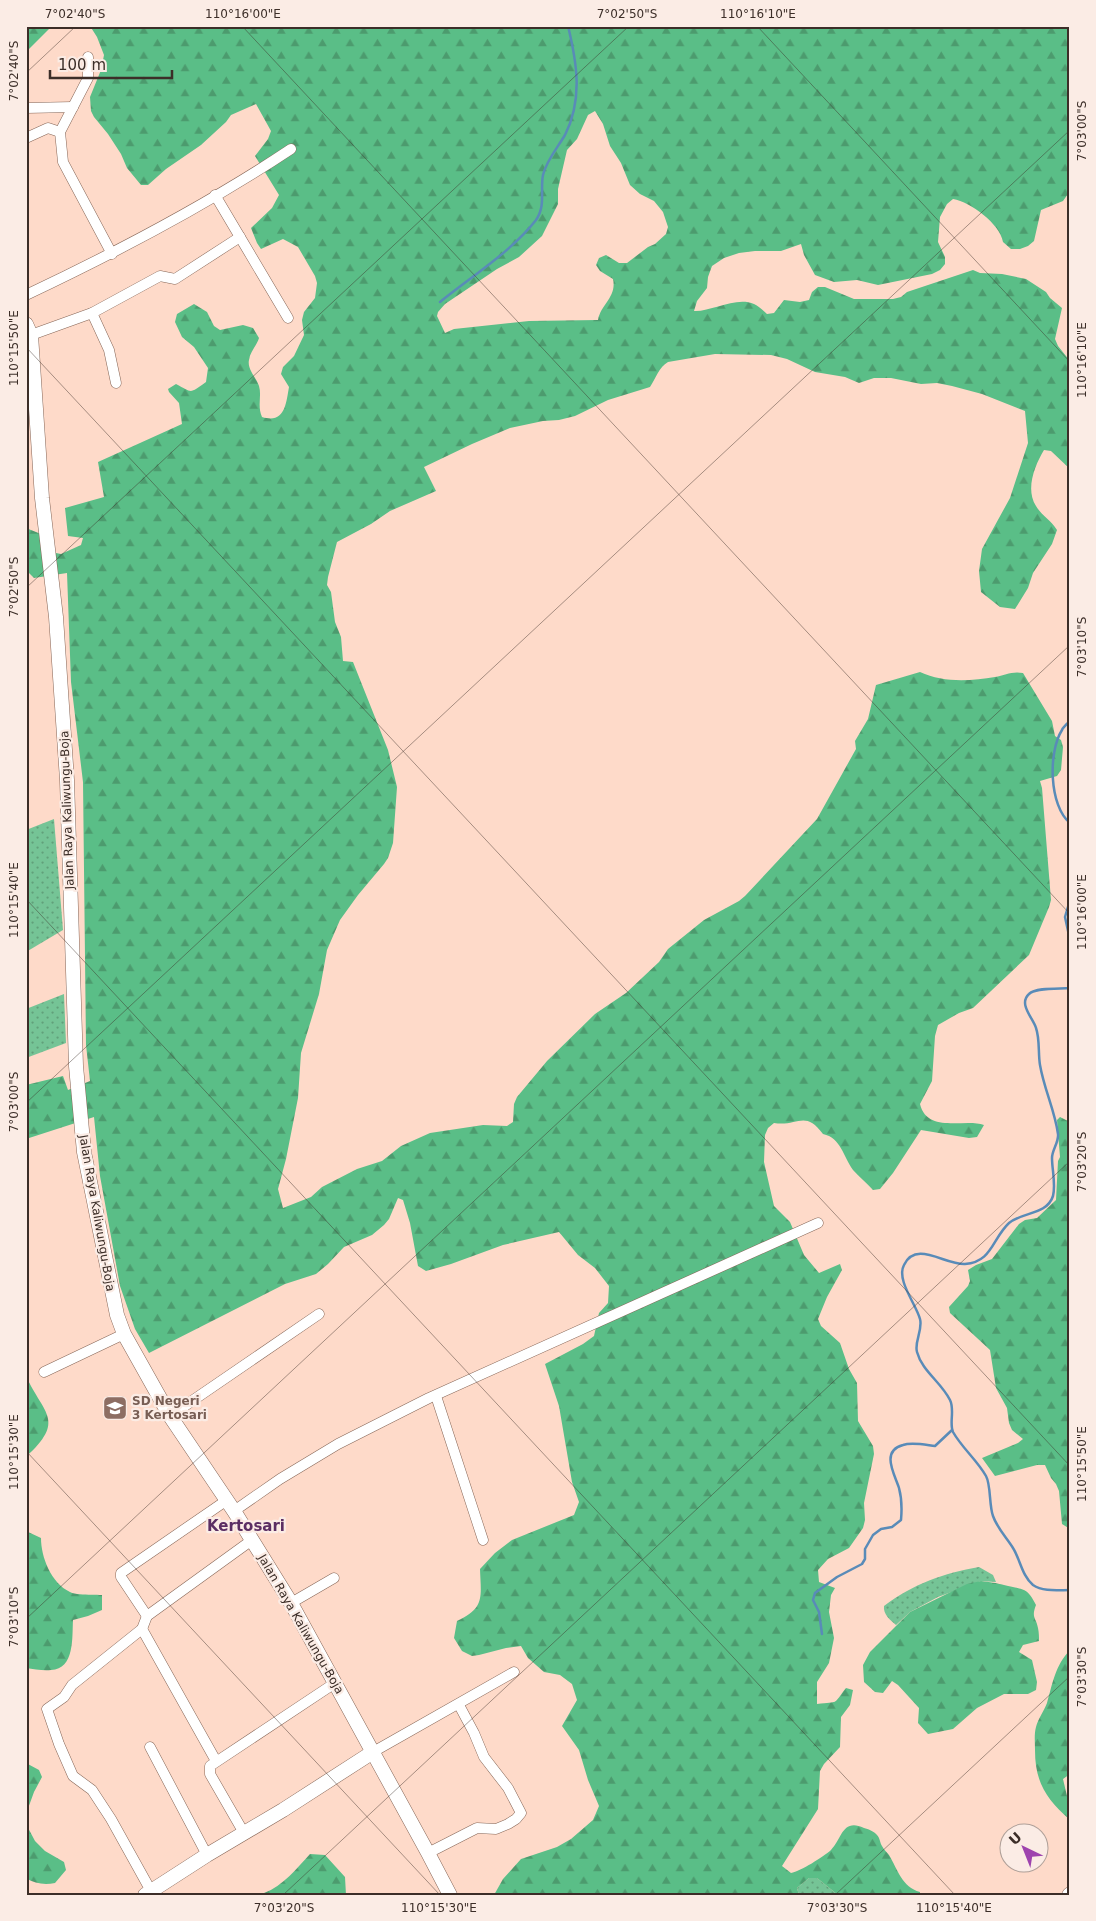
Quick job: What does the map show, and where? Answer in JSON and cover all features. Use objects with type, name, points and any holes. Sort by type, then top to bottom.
[{"type":"main road","name":"Jalan Raya Kaliwungu-Boja","points":[[29,329],[42,498],[56,617],[67,780],[77,1076],[84,1152],[115,1308],[124,1334],[170,1416],[230,1505],[291,1603],[450,1895]]},
{"type":"main road","points":[[148,1893],[373,1752]]},
{"type":"street","points":[[88,57],[88,78],[60,132],[62,162],[112,254]]},
{"type":"street","points":[[26,108],[73,107]]},
{"type":"street","points":[[26,138],[48,128],[60,132]]},
{"type":"street","points":[[26,295],[112,254],[215,196],[291,149]]},
{"type":"street","points":[[215,196],[288,318]]},
{"type":"street","points":[[29,329],[92,313],[160,276],[176,279],[240,237]]},
{"type":"street","points":[[92,313],[109,350],[116,383]]},
{"type":"street","points":[[147,1616],[121,1576],[121,1573],[230,1505],[280,1479],[338,1444],[429,1398],[818,1223]]},
{"type":"street","points":[[170,1416],[319,1314]]},
{"type":"street","points":[[44,1372],[124,1334]]},
{"type":"street","points":[[436,1396],[482,1540]]},
{"type":"street","points":[[148,1893],[111,1819],[92,1790],[73,1776],[47,1711],[48,1707],[64,1697],[72,1685],[142,1629],[147,1616],[252,1540]]},
{"type":"street","points":[[291,1603],[334,1578]]},
{"type":"street","points":[[142,1629],[216,1761]]},
{"type":"street","points":[[373,1752],[459,1705],[514,1672]]},
{"type":"street","points":[[244,1833],[209,1772],[210,1766],[335,1683]]},
{"type":"street","points":[[428,1853],[477,1828],[496,1829],[508,1824],[516,1819],[520,1813],[508,1788],[484,1757],[459,1705]]},
{"type":"street","points":[[150,1747],[207,1855]]},
{"type":"green space","points":[[26,26],[52,26],[26,52]]},
{"type":"green space","points":[[90,26],[1070,26],[1070,191],[1063,201],[1041,210],[1034,241],[1028,246],[1020,249],[1011,249],[1003,242],[1001,235],[991,221],[968,204],[953,199],[947,204],[940,217],[938,242],[945,257],[945,264],[940,270],[932,274],[878,285],[857,280],[834,282],[815,275],[804,255],[801,244],[781,251],[739,253],[724,258],[712,266],[707,288],[697,301],[694,311],[732,303],[747,302],[756,305],[767,314],[774,313],[784,300],[800,302],[809,300],[812,292],[818,287],[825,287],[854,299],[893,299],[901,297],[907,292],[973,270],[980,273],[1002,274],[1026,279],[1046,292],[1062,308],[1055,339],[1070,361],[1070,469],[1051,451],[1044,450],[1037,463],[1031,485],[1033,499],[1038,509],[1057,530],[1052,544],[1033,573],[1028,588],[1015,609],[1000,607],[981,592],[979,571],[982,549],[1010,498],[1028,443],[1025,411],[982,394],[952,386],[937,383],[921,384],[891,378],[874,378],[859,383],[845,377],[815,372],[787,359],[771,355],[715,354],[668,362],[660,370],[650,387],[608,400],[575,416],[510,428],[472,444],[424,467],[436,491],[390,511],[371,524],[337,542],[327,585],[331,592],[335,622],[341,637],[343,661],[353,662],[388,750],[397,787],[393,843],[384,864],[340,920],[327,950],[319,994],[301,1053],[298,1098],[278,1189],[283,1208],[311,1197],[322,1187],[357,1169],[382,1161],[401,1146],[430,1133],[483,1125],[507,1126],[513,1122],[514,1104],[517,1097],[547,1061],[595,1014],[626,993],[659,962],[668,949],[704,920],[745,896],[817,819],[856,749],[855,741],[868,719],[876,685],[920,672],[938,678],[957,680],[1023,673],[1052,721],[1055,736],[1061,740],[1063,747],[1061,770],[1057,776],[1040,781],[1051,900],[1029,955],[973,1008],[959,1013],[938,1025],[935,1036],[932,1081],[920,1104],[924,1113],[930,1119],[939,1122],[984,1125],[977,1137],[969,1138],[921,1130],[893,1173],[880,1189],[873,1190],[853,1170],[838,1143],[823,1134],[811,1122],[774,1123],[768,1128],[765,1135],[764,1162],[774,1206],[790,1222],[804,1255],[819,1273],[840,1264],[842,1270],[827,1297],[818,1319],[821,1326],[840,1343],[849,1369],[857,1383],[858,1421],[873,1446],[874,1454],[864,1503],[865,1520],[863,1528],[849,1548],[828,1559],[818,1570],[819,1582],[835,1588],[831,1595],[829,1612],[834,1638],[829,1663],[817,1682],[817,1704],[835,1702],[846,1688],[853,1690],[850,1705],[841,1717],[840,1747],[820,1771],[818,1809],[782,1866],[791,1873],[806,1867],[831,1850],[843,1831],[851,1826],[857,1826],[876,1834],[901,1877],[914,1890],[920,1892],[920,1895],[838,1895],[817,1878],[809,1878],[797,1888],[799,1895],[494,1895],[503,1879],[521,1859],[557,1847],[571,1839],[593,1820],[599,1806],[588,1780],[579,1750],[562,1726],[577,1700],[572,1684],[560,1675],[544,1672],[528,1658],[521,1646],[472,1656],[462,1651],[454,1638],[457,1621],[473,1611],[477,1606],[481,1595],[480,1569],[495,1553],[512,1540],[574,1515],[579,1502],[572,1482],[559,1406],[545,1364],[594,1336],[599,1313],[608,1303],[609,1286],[595,1268],[578,1255],[559,1232],[503,1245],[426,1271],[418,1266],[410,1223],[403,1200],[398,1198],[389,1219],[384,1225],[372,1235],[344,1247],[316,1274],[285,1284],[149,1353],[135,1329],[120,1286],[100,1176],[94,1117],[26,1139],[26,1085],[63,1076],[68,1090],[90,1081],[86,1045],[83,782],[71,682],[67,573],[34,578],[26,570],[26,528],[41,534],[46,551],[61,554],[81,545],[83,538],[68,536],[65,508],[104,497],[98,462],[182,424],[179,403],[168,389],[176,384],[191,391],[194,390],[206,382],[208,368],[194,347],[182,337],[175,322],[177,314],[194,304],[207,312],[214,326],[220,330],[243,325],[253,328],[259,338],[249,363],[250,370],[259,386],[262,417],[276,418],[280,415],[285,406],[289,387],[281,374],[283,367],[294,356],[304,335],[302,320],[304,312],[315,298],[317,283],[298,247],[283,239],[261,249],[251,228],[272,208],[279,195],[255,156],[268,139],[271,131],[256,104],[231,115],[201,145],[166,169],[148,185],[141,185],[127,168],[121,154],[91,111],[90,97],[101,70],[104,55],[97,37]],"holes":[[[595,111],[603,124],[610,146],[621,163],[630,185],[640,194],[654,201],[663,212],[668,227],[666,234],[627,263],[619,263],[606,255],[599,258],[596,265],[600,271],[613,279],[614,285],[611,296],[602,309],[598,320],[529,321],[454,329],[445,333],[437,316],[445,304],[497,269],[519,257],[542,236],[558,204],[558,189],[567,150],[577,139],[588,115]]]},
{"type":"green space","points":[[54,819],[63,930],[26,952],[26,830]]},
{"type":"green space","points":[[64,994],[66,1043],[26,1058],[26,1009]]},
{"type":"green space","points":[[1060,1117],[1070,1122],[1070,1529],[1062,1524],[1059,1491],[1045,1465],[1037,1465],[995,1476],[982,1458],[1018,1443],[1023,1439],[1012,1430],[1007,1408],[996,1388],[990,1350],[950,1313],[949,1307],[968,1286],[970,1281],[968,1270],[992,1259],[1019,1224],[1025,1220],[1037,1218],[1056,1200],[1058,1161],[1060,1157],[1057,1120]]},
{"type":"green space","points":[[26,1376],[48,1417],[48,1425],[45,1434],[26,1457]]},
{"type":"green space","points":[[26,1531],[41,1538],[41,1545],[48,1569],[63,1588],[77,1594],[102,1595],[102,1610],[73,1620],[71,1651],[68,1658],[59,1668],[51,1670],[26,1668]]},
{"type":"green space","points":[[979,1567],[993,1575],[996,1582],[981,1581],[938,1597],[910,1612],[896,1625],[886,1614],[884,1606],[906,1591],[941,1576]]},
{"type":"green space","points":[[981,1581],[1023,1590],[1033,1599],[1036,1605],[1034,1615],[1039,1641],[1023,1645],[1019,1652],[1032,1660],[1037,1682],[1036,1690],[1028,1694],[1004,1694],[977,1708],[953,1729],[928,1734],[918,1723],[919,1708],[898,1685],[892,1681],[883,1693],[875,1692],[864,1682],[863,1665],[870,1652],[910,1612],[967,1584]]},
{"type":"green space","points":[[1070,1650],[1070,1774],[1063,1779],[1067,1796],[1070,1798],[1070,1820],[1054,1805],[1040,1781],[1036,1761],[1035,1730],[1047,1703],[1055,1675],[1061,1662]]},
{"type":"green space","points":[[26,1763],[39,1770],[42,1777],[26,1814]]},
{"type":"green space","points":[[26,1824],[35,1841],[45,1851],[64,1862],[66,1870],[55,1883],[40,1884],[26,1878]]},
{"type":"green space","points":[[310,1854],[325,1855],[345,1877],[346,1895],[237,1895],[261,1894],[271,1890],[289,1876]]},
{"type":"green space","points":[[809,1878],[817,1878],[838,1895],[799,1895],[797,1888]]},
{"type":"waterway","points":[[440,302],[515,243],[539,215],[542,204],[543,175],[549,159],[565,135],[574,108],[577,81],[576,67],[568,26]]},
{"type":"waterway","points":[[1070,55],[1070,62]]},
{"type":"waterway","points":[[1070,721],[1063,728],[1057,740],[1053,765],[1053,778],[1058,804],[1063,815],[1070,823]]},
{"type":"waterway","points":[[1070,900],[1065,917],[1070,940]]},
{"type":"waterway","points":[[1070,988],[1037,990],[1029,994],[1025,1002],[1037,1032],[1039,1061],[1058,1134],[1052,1155],[1054,1187],[1050,1202],[1040,1210],[1014,1219],[1009,1223],[1003,1229],[991,1249],[981,1259],[965,1264],[916,1254],[909,1258],[902,1271],[904,1285],[921,1323],[916,1348],[919,1359],[950,1400],[953,1432],[986,1476],[993,1516],[997,1525],[1013,1548],[1026,1577],[1033,1585],[1046,1590],[1070,1590]]},
{"type":"waterway","points":[[822,1634],[819,1612],[813,1600],[815,1593],[837,1577],[862,1564],[865,1559],[865,1549],[873,1535],[881,1529],[892,1527],[901,1520],[901,1496],[892,1470],[892,1452],[896,1448],[907,1444],[935,1446],[952,1430]]},
{"type":"place","name":"SD Negeri 3 Kertosari","points":[[115,1408]]},
{"type":"district","name":"Kertosari","points":[[246,1526]]}]
